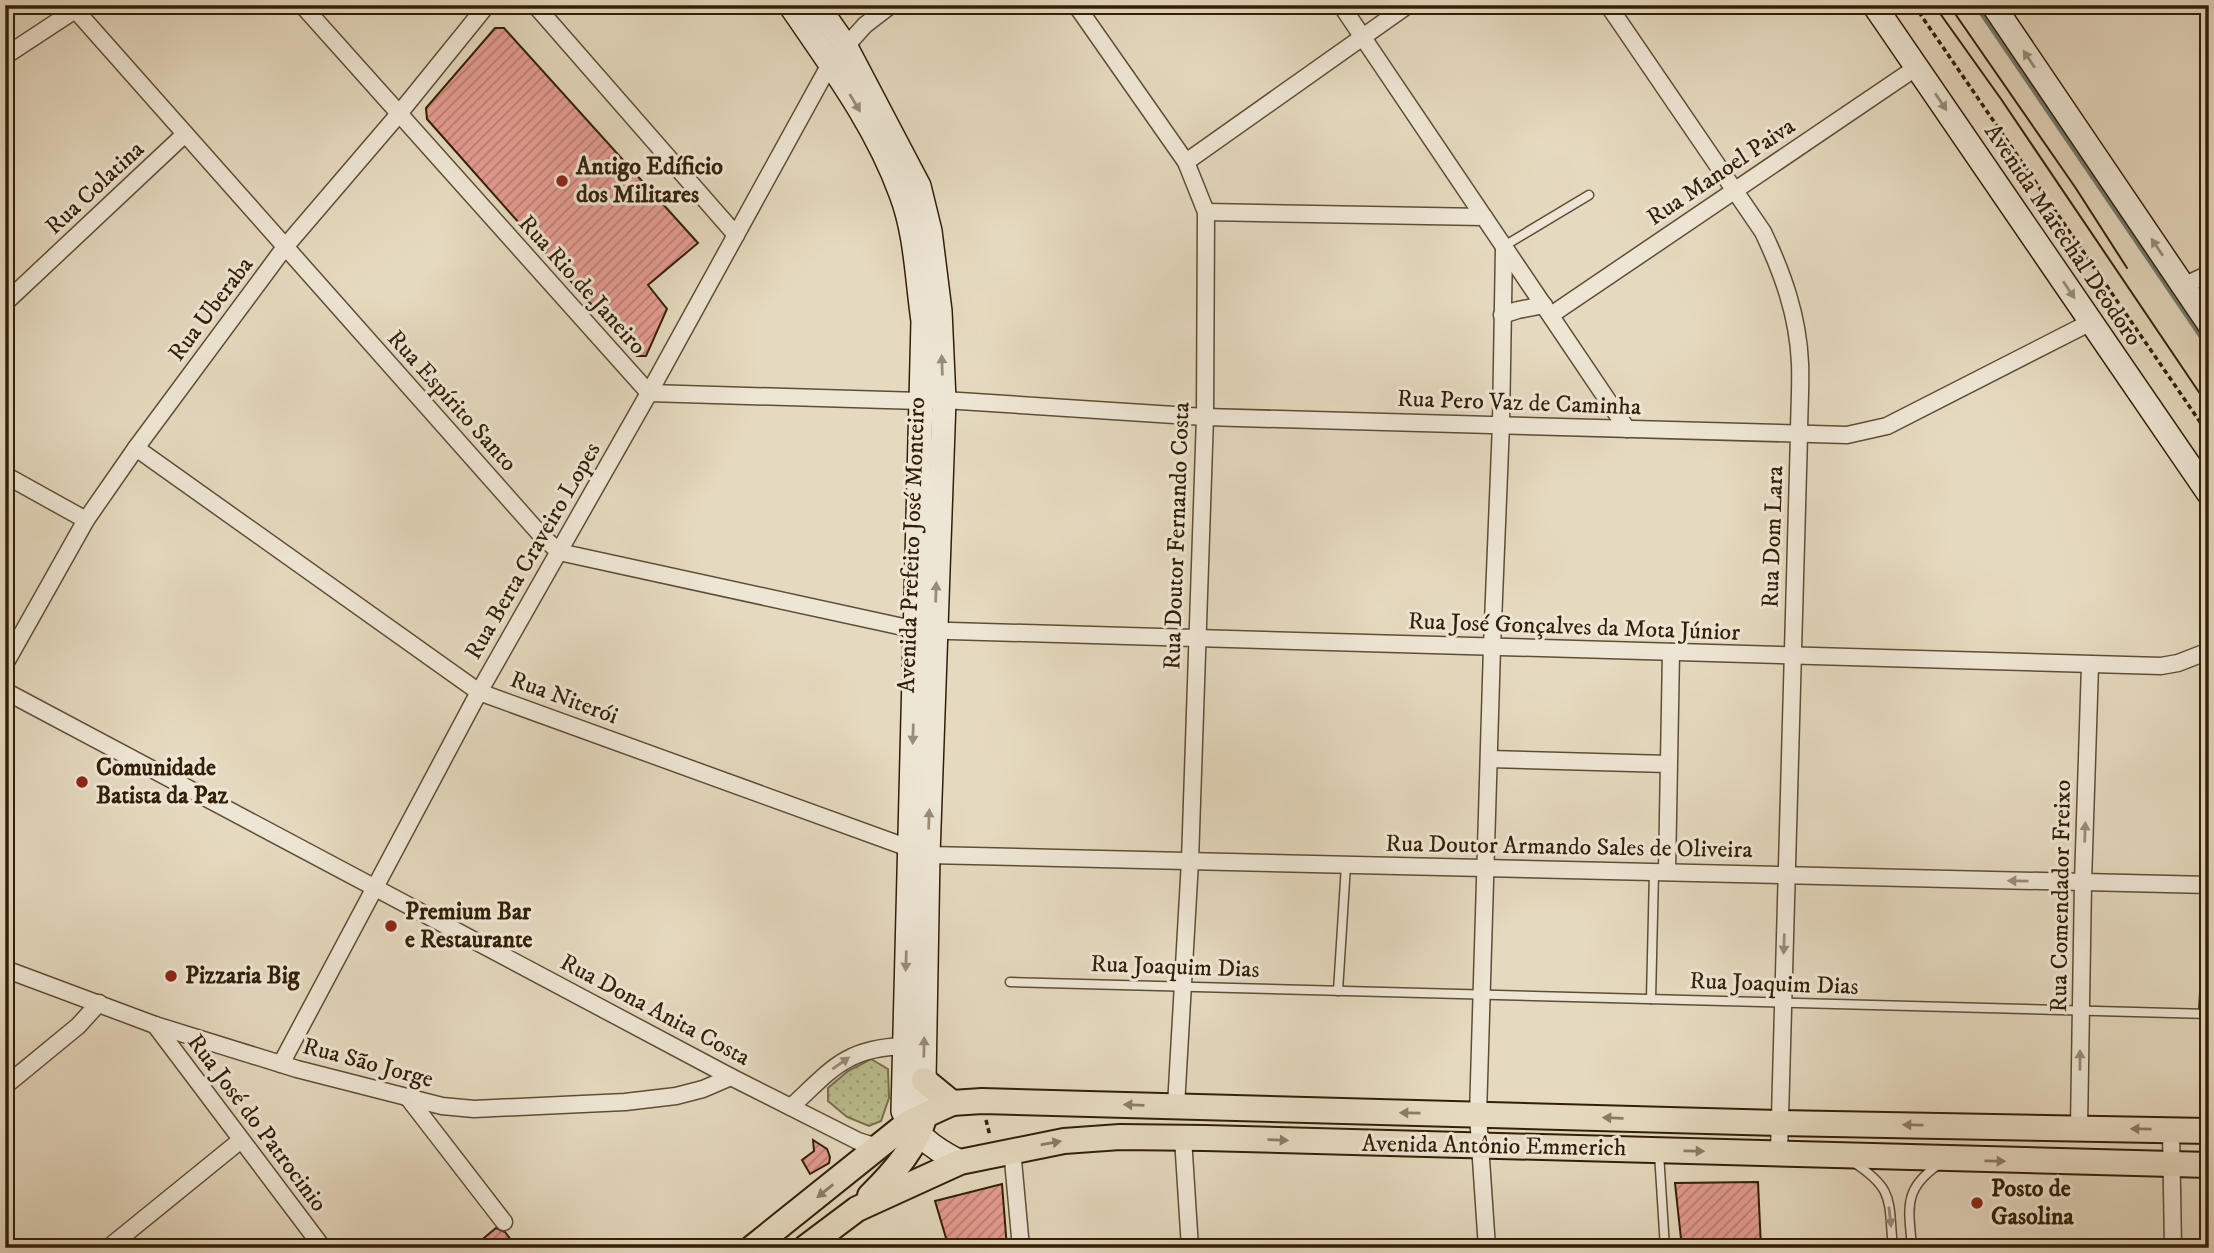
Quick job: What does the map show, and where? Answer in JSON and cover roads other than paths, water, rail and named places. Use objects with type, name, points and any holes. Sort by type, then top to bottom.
[{"type":"main road","name":"Avenida Prefeito José Monteiro","points":[[790,5],[864,117],[902,196],[911,234],[923,321],[920,401],[926,630]]},
{"type":"main road","name":"Avenida Prefeito José Monteiro","points":[[817,5],[845,46],[919,186],[930,231],[940,311],[944,400],[926,630],[913,1081]]},
{"type":"main road","name":"Avenida Marechal Deodoro","points":[[1874,5],[2209,494]]},
{"type":"main road","points":[[2000,7],[2209,324]]},
{"type":"main road","name":"Avenida Prefeito José Monteiro","points":[[918,1124],[913,1081],[904,1046],[919,852]]},
{"type":"main road","points":[[913,1081],[952,1103]]},
{"type":"main road","name":"Avenida Antônio Emmerich","points":[[877,1147],[952,1103],[1014,1101],[1779,1123],[2209,1131]]},
{"type":"main road","points":[[918,1124],[934,1146],[960,1162]]},
{"type":"main road","points":[[857,1209],[900,1165],[918,1124]]},
{"type":"main road","name":"Avenida Antônio Emmerich","points":[[805,1248],[857,1209],[960,1162],[1002,1147],[1088,1138],[1183,1138],[2209,1165]]},
{"type":"main road","points":[[752,1248],[877,1147],[892,1154],[900,1165]]},
{"type":"street","name":"Rua Rio de Janeiro","points":[[302,5],[649,393]]},
{"type":"street","name":"Rua Uberaba","points":[[5,664],[86,520],[136,448],[285,247],[398,115],[487,5]]},
{"type":"street","points":[[535,5],[736,235]]},
{"type":"street","name":"Rua Berta Craveiro Lopes","points":[[281,1064],[479,692],[649,393],[830,64],[865,25],[891,5]]},
{"type":"street","name":"Rua Doutor Fernando Costa","points":[[1076,5],[1186,162],[1206,212],[1205,417],[1190,861],[1176,1106]]},
{"type":"street","points":[[1341,5],[1627,429]]},
{"type":"street","points":[[1186,162],[1408,5]]},
{"type":"street","name":"Rua Dom Lara","points":[[1608,5],[1763,232],[1791,302],[1800,362],[1779,1153]]},
{"type":"street","points":[[5,56],[73,8]]},
{"type":"street","name":"Rua Espírito Santo","points":[[73,8],[540,534],[559,552]]},
{"type":"street","name":"Rua Manoel Paiva","points":[[1548,310],[1735,190],[1917,67]]},
{"type":"street","name":"Rua Colatina","points":[[5,303],[185,134]]},
{"type":"street","points":[[1206,212],[1484,217]]},
{"type":"street","points":[[1487,1248],[1478,1115],[1501,424],[1504,246]]},
{"type":"street","points":[[2183,286],[2209,274]]},
{"type":"street","points":[[1502,315],[1518,310],[1548,310]]},
{"type":"street","name":"Rua Pero Vaz de Caminha","points":[[920,401],[944,400],[1205,417],[1847,435],[1887,426],[2091,322]]},
{"type":"street","points":[[649,393],[920,401]]},
{"type":"street","name":"Rua Niterói","points":[[136,448],[479,692],[919,852]]},
{"type":"street","points":[[5,475],[86,520]]},
{"type":"street","points":[[559,552],[926,630]]},
{"type":"street","name":"Rua José Gonçalves da Mota Júnior","points":[[926,630],[2161,666],[2178,663],[2209,651]]},
{"type":"street","points":[[1661,872],[1671,652]]},
{"type":"street","name":"Rua Comendador Freixo","points":[[2079,1128],[2090,664]]},
{"type":"street","name":"Rua Dona Anita Costa","points":[[5,691],[732,1077],[858,1141],[877,1147]]},
{"type":"street","points":[[1489,759],[1668,764]]},
{"type":"street","name":"Rua Doutor Armando Sales de Oliveira","points":[[919,852],[1486,869],[2209,885]]},
{"type":"street","name":"Rua São Jorge","points":[[5,969],[155,1025],[281,1064],[442,1106],[474,1109],[625,1102],[676,1096],[732,1077]]},
{"type":"street","points":[[5,1086],[78,1026],[99,1003]]},
{"type":"street","name":"Rua José do Patrocinio","points":[[155,1025],[323,1248]]},
{"type":"street","points":[[791,1107],[846,1059],[868,1049],[904,1046]]},
{"type":"street","points":[[409,1099],[504,1222]]},
{"type":"street","points":[[2171,1130],[2173,1248]]},
{"type":"street","points":[[1183,1138],[1190,1248]]},
{"type":"street","points":[[108,1248],[241,1140]]},
{"type":"street","points":[[1002,1147],[1021,1248]]},
{"type":"lane","points":[[1504,246],[1589,195]]},
{"type":"lane","points":[[1338,991],[1346,865]]},
{"type":"lane","points":[[1651,999],[1661,872]]},
{"type":"lane","points":[[2206,1014],[2209,925]]},
{"type":"lane","name":"Rua Joaquim Dias","points":[[1010,982],[2206,1014]]},
{"type":"lane","points":[[1658,1150],[1665,1248]]},
{"type":"lane","points":[[1845,1157],[1870,1173],[1886,1190],[1893,1248]]},
{"type":"lane","points":[[1912,1248],[1908,1206],[1911,1193],[1924,1174],[1947,1160]]},
{"type":"lane","points":[[1984,1248],[2015,1248]]},
{"type":"waterway","points":[[1976,5],[2209,348]]},
{"type":"tram line","points":[[1934,5],[2001,99],[2209,407]]},
{"type":"tram line","points":[[1949,5],[2075,187],[2127,268]]},
{"type":"place","name":"Antigo Edíficio dos Militares","points":[[562,181]]},
{"type":"place","name":"Comunidade Batista da Paz","points":[[82,782]]},
{"type":"place","name":"Premium Bar e Restaurante","points":[[391,926]]},
{"type":"place","name":"Pizzaria Big","points":[[171,976]]},
{"type":"place","name":"Posto de Gasolina","points":[[1977,1203]]}]
